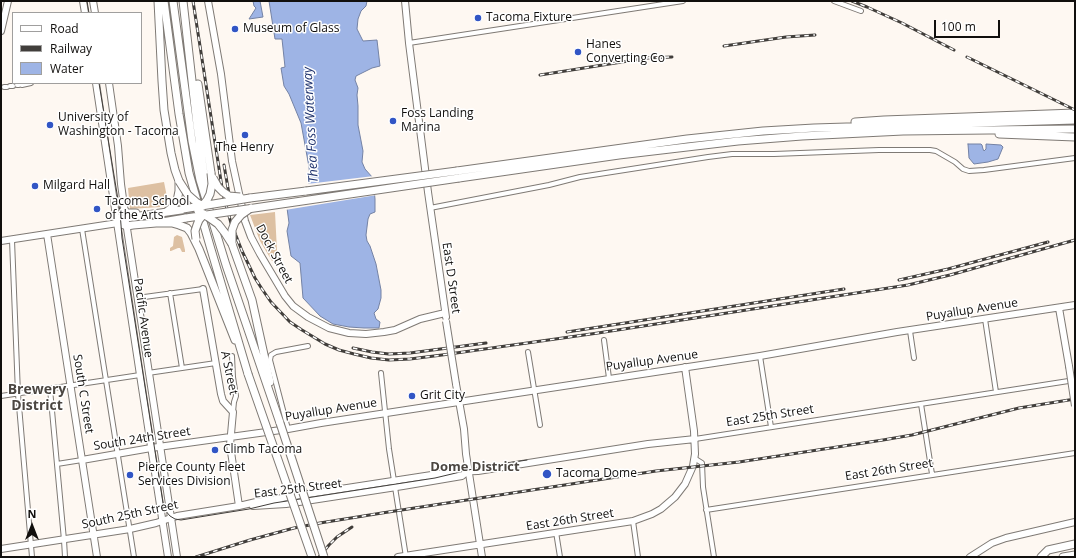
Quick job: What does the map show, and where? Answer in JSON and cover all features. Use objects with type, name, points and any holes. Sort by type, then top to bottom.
[{"type":"highway","points":[[158,1],[164,110],[174,170],[188,195],[196,202],[201,211],[221,227],[232,244],[252,300],[280,423]]},
{"type":"highway","points":[[164,1],[179,114],[189,173],[227,312],[312,557]]},
{"type":"highway","points":[[173,1],[192,141],[200,180],[213,221]]},
{"type":"highway","points":[[184,1],[211,172],[211,189],[209,197],[201,211],[195,231],[195,239]]},
{"type":"highway","points":[[184,1],[197,125],[207,199],[219,243],[324,557]]},
{"type":"highway","points":[[1009,125],[1075,112]]},
{"type":"highway","points":[[118,223],[127,226],[186,218],[221,203],[250,198],[458,175],[738,141],[903,131],[937,131],[1075,120]]},
{"type":"highway","points":[[118,223],[126,218],[183,209],[222,212],[712,136],[814,128],[870,121],[1009,125],[1075,129]]},
{"type":"highway","points":[[1009,125],[1075,136]]},
{"type":"highway","points":[[211,172],[218,187],[223,192],[232,196],[250,198]]},
{"type":"highway","points":[[124,210],[127,213],[163,212],[173,207],[179,196],[179,181]]},
{"type":"highway","points":[[201,211],[210,209],[221,203]]},
{"type":"highway","points":[[232,244],[234,224],[239,217],[252,207]]},
{"type":"highway","points":[[210,209],[222,212]]},
{"type":"highway","points":[[156,223],[172,223],[183,226],[190,231],[195,239],[227,312]]},
{"type":"highway","points":[[311,516],[327,557]]},
{"type":"highway","points":[[1041,557],[1048,550],[1075,544]]},
{"type":"highway","points":[[1064,557],[1075,555]]},
{"type":"street","points":[[1,31],[8,1]]},
{"type":"street","points":[[83,1],[85,12]]},
{"type":"street","points":[[93,1],[95,12]]},
{"type":"street","name":"Dock Street","points":[[208,1],[221,74],[224,107],[233,166],[245,221],[260,254],[285,296],[300,312],[317,323],[349,333],[366,334],[395,330],[420,320],[445,314]]},
{"type":"street","name":"East D Street","points":[[405,1],[430,211],[464,429],[468,471],[482,557]]},
{"type":"street","points":[[409,43],[684,1]]},
{"type":"street","points":[[834,1],[861,11]]},
{"type":"street","points":[[13,86],[25,84]]},
{"type":"street","name":"Pacific Avenue","points":[[96,84],[168,557]]},
{"type":"street","name":"Pacific Avenue","points":[[109,84],[118,146],[124,210],[177,557]]},
{"type":"street","points":[[430,211],[580,177],[732,154],[930,150],[936,151],[955,162],[963,169],[969,171],[998,169],[1075,158]]},
{"type":"street","points":[[1,242],[118,223]]},
{"type":"street","points":[[82,229],[134,557]]},
{"type":"street","name":"South C Street","points":[[47,234],[98,557]]},
{"type":"street","points":[[12,240],[18,394],[32,557]]},
{"type":"street","points":[[137,298],[203,288]]},
{"type":"street","name":"A Street","points":[[203,288],[222,398],[233,412],[232,437],[230,445],[240,506]]},
{"type":"street","points":[[170,293],[182,368]]},
{"type":"street","name":"Puyallup Avenue","points":[[232,437],[760,356],[1075,305]]},
{"type":"street","points":[[1059,308],[1075,406]]},
{"type":"street","points":[[985,319],[996,392]]},
{"type":"street","points":[[910,331],[914,358]]},
{"type":"street","points":[[604,340],[609,378]]},
{"type":"street","points":[[288,429],[270,360],[271,355],[276,352],[308,346]]},
{"type":"street","points":[[528,352],[540,425]]},
{"type":"street","points":[[232,356],[236,396],[233,412]]},
{"type":"street","points":[[760,356],[771,427]]},
{"type":"street","points":[[148,373],[216,363]]},
{"type":"street","name":"East 26th Street","points":[[398,557],[633,521],[661,509],[681,490],[693,466],[695,439],[685,367]]},
{"type":"street","points":[[381,373],[385,413],[406,556]]},
{"type":"street","points":[[1,396],[140,375]]},
{"type":"street","name":"East 25th Street","points":[[240,506],[280,505],[395,484],[462,476],[468,471],[695,439],[1075,380]]},
{"type":"street","points":[[50,389],[65,557]]},
{"type":"street","points":[[921,404],[932,474]]},
{"type":"street","name":"South 24th Street","points":[[57,464],[151,448],[232,437]]},
{"type":"street","name":"East 26th Street","points":[[706,510],[1075,453]]},
{"type":"street","points":[[694,458],[702,463],[703,487],[714,557]]},
{"type":"street","name":"South 25th Street","points":[[1,549],[130,529],[171,518],[240,506]]},
{"type":"street","points":[[633,521],[638,557]]},
{"type":"street","points":[[970,557],[992,543],[1006,538],[1075,522]]},
{"type":"street","points":[[556,532],[560,557]]},
{"type":"shaded area","points":[[164,182],[167,203],[160,205],[160,207],[130,209],[128,188]]},
{"type":"shaded area","points":[[275,212],[277,251],[275,259],[272,261],[260,241],[250,215]]},
{"type":"shaded area","points":[[177,235],[182,237],[185,252],[182,252],[180,248],[170,251],[170,248],[173,246],[174,237]]},
{"type":"water","points":[[253,1],[260,1],[263,17],[249,19],[256,8]]},
{"type":"water","name":"Thea Foss Waterway","points":[[269,1],[367,1],[366,6],[361,11],[358,19],[357,29],[363,41],[377,40],[380,66],[372,68],[356,76],[355,80],[358,88],[358,125],[363,151],[362,162],[365,169],[373,178],[375,212],[370,214],[368,219],[366,235],[376,264],[381,290],[381,298],[378,309],[374,313],[376,319],[380,322],[379,328],[349,327],[333,324],[320,316],[303,298],[300,263],[291,256],[287,231],[289,223],[287,208],[309,184],[309,167],[301,123],[289,94],[284,86],[281,68],[285,67],[282,39],[275,39]]},
{"type":"water","points":[[968,144],[981,144],[984,151],[986,149],[986,144],[1001,145],[1003,147],[998,159],[974,164],[969,158]]},
{"type":"pier","points":[[374,176],[377,195],[285,210],[285,207],[291,198],[300,193],[307,184]]},
{"type":"tram line","points":[[87,1],[89,12]]},
{"type":"tram line","points":[[99,84],[120,212],[122,238],[163,503],[164,509],[170,516],[181,520],[249,509],[274,503],[435,478],[481,467],[527,460]]},
{"type":"railway","points":[[193,1],[223,194],[231,223],[242,251],[262,289],[271,302],[290,322],[325,344],[339,350],[371,358],[389,360],[410,359],[598,333],[908,285],[950,275],[1075,240]]},
{"type":"railway","points":[[852,1],[902,23],[954,50]]},
{"type":"railway","points":[[724,46],[786,37],[815,35]]},
{"type":"railway","points":[[540,75],[647,58],[672,57]]},
{"type":"railway","points":[[967,57],[1075,110]]},
{"type":"railway","points":[[224,165],[229,194]]},
{"type":"railway","points":[[899,280],[948,269],[1048,242]]},
{"type":"railway","points":[[567,332],[844,289]]},
{"type":"railway","points":[[353,348],[389,354],[410,353],[486,343]]},
{"type":"railway","points":[[196,557],[250,540],[294,528],[320,523],[656,471],[739,462],[883,440],[912,435],[1019,408],[1075,399]]},
{"type":"railway","points":[[319,557],[337,537],[352,527]]},
{"type":"place","name":"Tacoma Fixture","points":[[478,18]]},
{"type":"place","name":"Museum of Glass","points":[[235,29]]},
{"type":"place","name":"Hanes Converting Co","points":[[578,52]]},
{"type":"place","name":"Foss Landing Marina","points":[[393,121]]},
{"type":"place","name":"University of Washington - Tacoma","points":[[50,125]]},
{"type":"place","name":"The Henry","points":[[245,135]]},
{"type":"place","name":"Milgard Hall","points":[[35,186]]},
{"type":"place","name":"Tacoma School of the Arts","points":[[97,209]]},
{"type":"place","name":"Grit City","points":[[412,396]]},
{"type":"place","name":"Climb Tacoma","points":[[215,450]]},
{"type":"place","name":"Tacoma Dome","points":[[547,474]]},
{"type":"place","name":"Pierce County Fleet Services Division","points":[[130,475]]},
{"type":"district","name":"Brewery District","points":[[37,398]]},
{"type":"district","name":"Dome District","points":[[475,467]]}]
